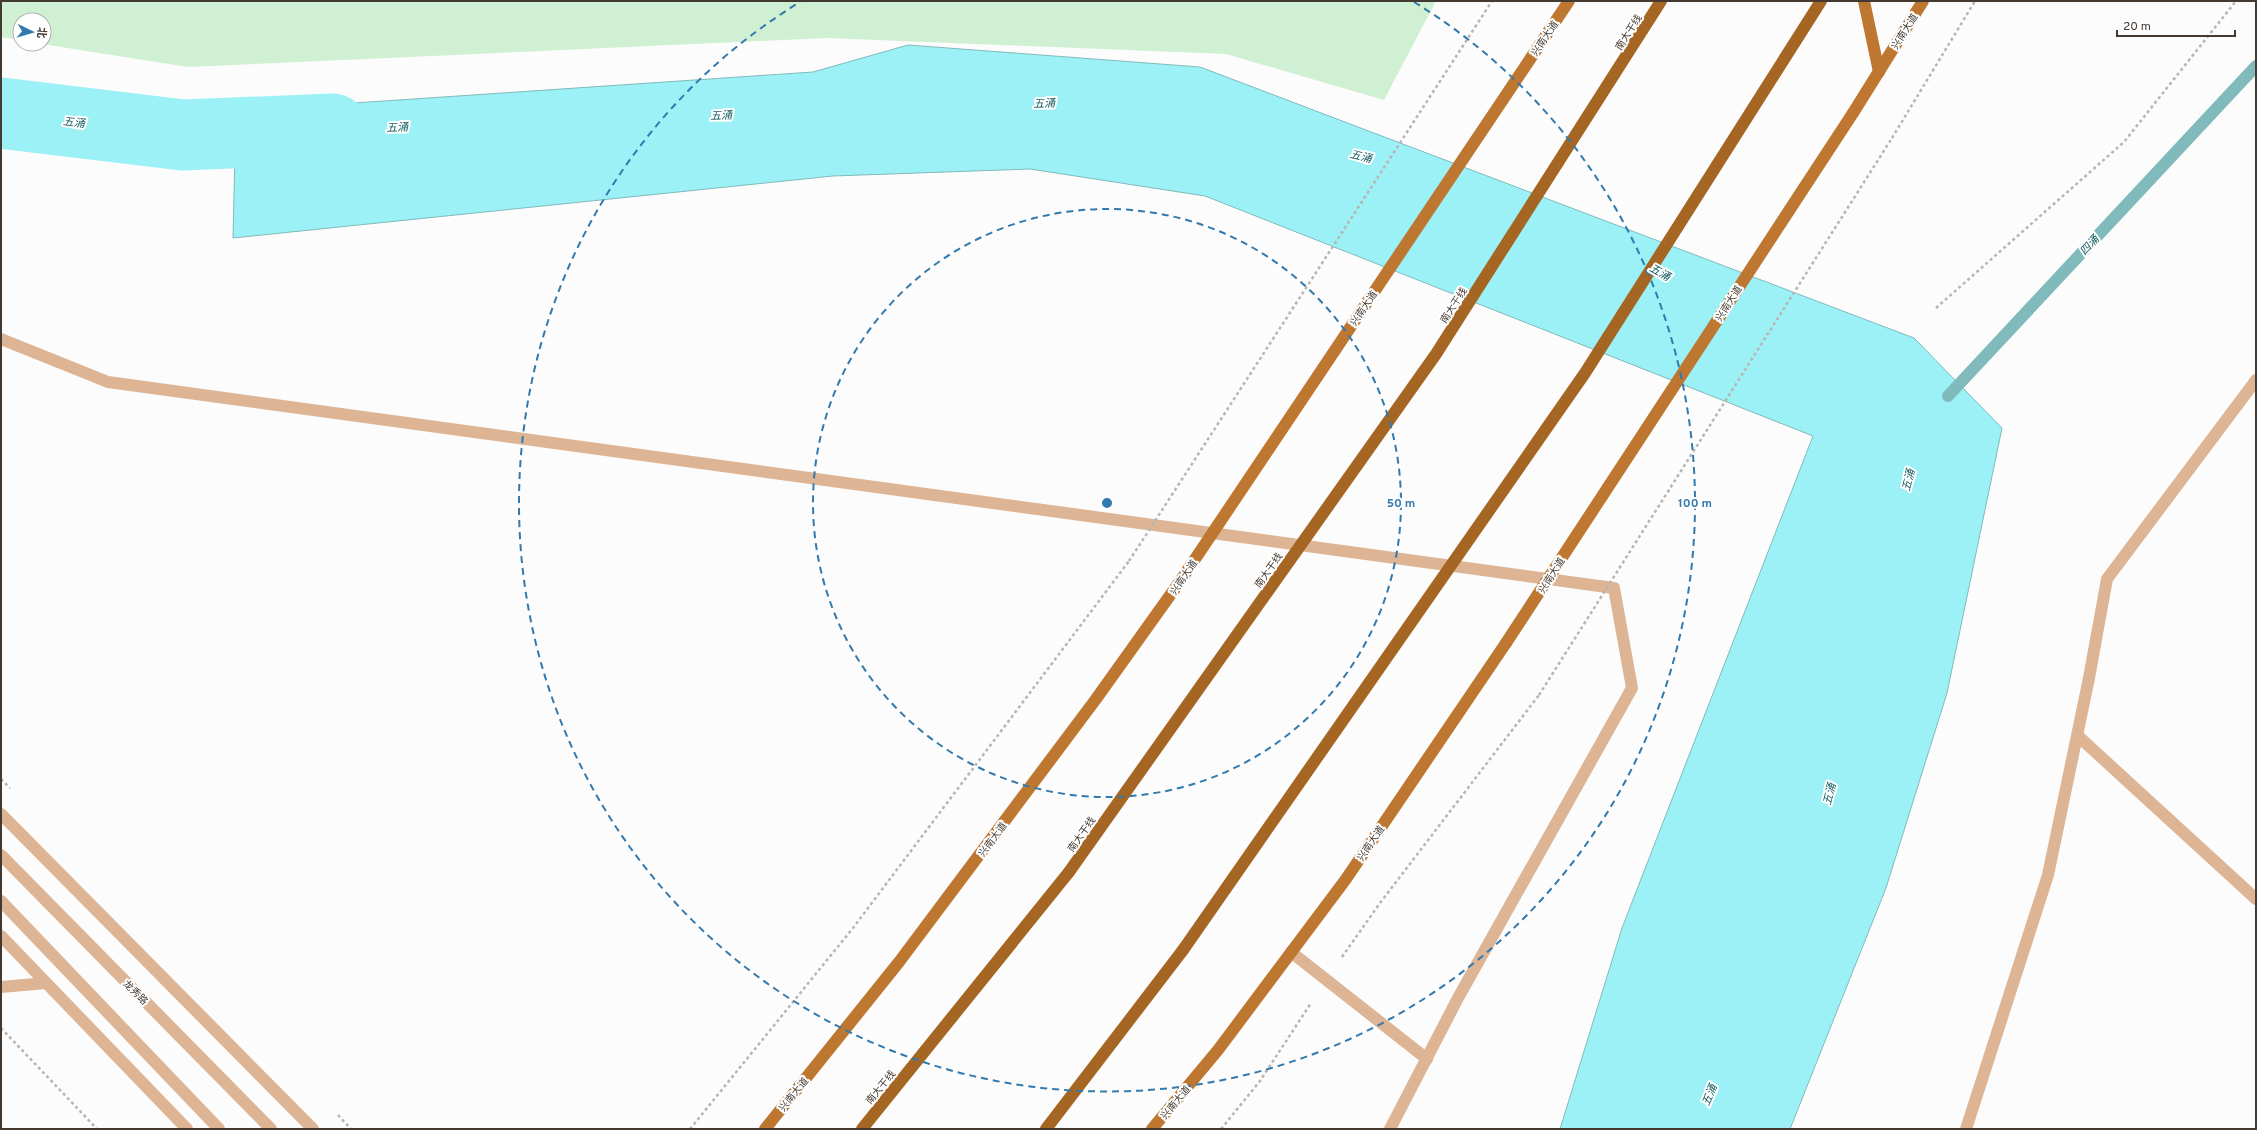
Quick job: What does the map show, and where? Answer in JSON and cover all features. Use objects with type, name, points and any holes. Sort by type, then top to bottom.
[{"type":"highway","name":"南大干线","points":[[862,1129],[1069,872],[1436,354],[1661,1]]},
{"type":"highway","points":[[1046,1129],[1183,950],[1585,373],[1821,1]]},
{"type":"main road","name":"兴南大道","points":[[765,1129],[899,962],[1096,699],[1181,580],[1568,1]]},
{"type":"main road","points":[[1864,1],[1879,72]]},
{"type":"main road","name":"兴南大道","points":[[1152,1129],[1218,1050],[1346,879],[1506,643],[1853,113],[1923,1]]},
{"type":"street","points":[[1,339],[108,382],[1614,588],[1632,688],[1458,998],[1390,1129]]},
{"type":"street","points":[[1966,1129],[2048,875],[2078,736],[2107,579],[2256,380]]},
{"type":"street","points":[[2078,736],[2256,899]]},
{"type":"street","points":[[1,814],[313,1129]]},
{"type":"street","name":"龙秀路","points":[[1,855],[271,1129]]},
{"type":"street","points":[[1,901],[219,1129]]},
{"type":"street","points":[[1,936],[187,1129]]},
{"type":"street","points":[[1291,952],[1427,1059]]},
{"type":"street","points":[[1,987],[46,983]]},
{"type":"path","points":[[690,1129],[853,928],[1129,561],[1492,1]]},
{"type":"path","points":[[1221,1129],[1260,1080],[1326,980],[1380,903],[1539,695],[1892,138],[1975,1]]},
{"type":"path","points":[[1936,308],[2124,142],[2236,1]]},
{"type":"path","points":[[1,1028],[97,1129]]},
{"type":"green space","points":[[1,1],[1436,1],[1384,100],[1226,54],[827,38],[188,67],[52,46],[52,12],[12,12],[12,39],[1,37]]},
{"type":"water","points":[[908,45],[1200,67],[1914,338],[2002,428],[1947,693],[1886,888],[1790,1129],[1560,1129],[1622,928],[1813,436],[1205,196],[1030,169],[833,176],[233,238],[236,111],[813,72]]},
{"type":"waterway","name":"四涌","points":[[1948,396],[2256,66]]},
{"type":"waterway","name":"五涌","points":[[1,113],[183,135],[333,129]]}]
